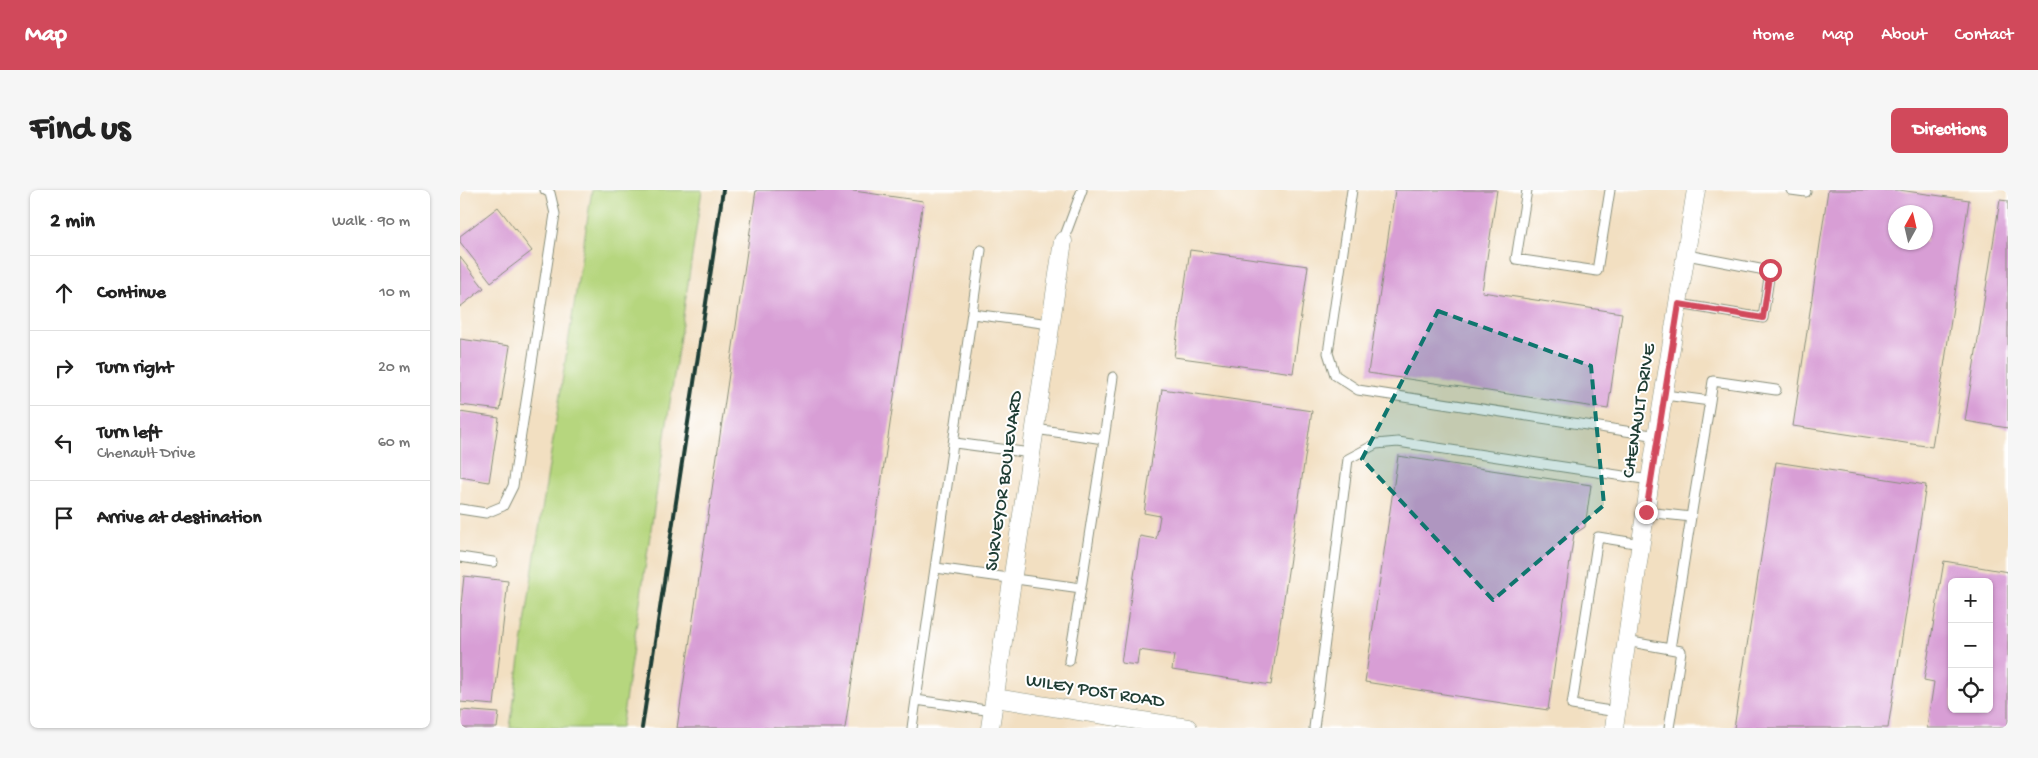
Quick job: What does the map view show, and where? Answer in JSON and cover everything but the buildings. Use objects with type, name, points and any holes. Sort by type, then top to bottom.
[{"type":"street","name":"CHENAULT DRIVE","points":[[1615,720],[1650,480],[1696,190]]},
{"type":"street","name":"SURVEYOR BOULEVARD","points":[[992,712],[1063,241]]},
{"type":"street","name":"WILEY POST ROAD","points":[[992,712],[1188,728]]},
{"type":"lane","points":[[460,509],[486,513],[503,506],[513,486],[555,214],[550,193],[546,190]]},
{"type":"lane","points":[[1063,241],[1082,190]]},
{"type":"lane","points":[[1352,190],[1328,353],[1335,375],[1358,390],[1658,436]]},
{"type":"lane","points":[[1527,190],[1516,258],[1597,271],[1610,190]]},
{"type":"lane","points":[[1791,190],[1806,192]]},
{"type":"lane","points":[[912,728],[955,443],[981,250]]},
{"type":"lane","points":[[1679,304],[1763,318],[1770,270],[1687,255]]},
{"type":"lane","points":[[973,314],[1050,324]]},
{"type":"lane","points":[[1069,662],[1113,377]]},
{"type":"lane","points":[[1670,649],[1713,381],[1776,390]]},
{"type":"lane","points":[[1665,395],[1710,401]]},
{"type":"lane","points":[[1035,429],[1104,439]]},
{"type":"lane","points":[[1314,728],[1348,459],[1376,444],[1398,442],[1650,480]]},
{"type":"lane","points":[[955,443],[1031,453]]},
{"type":"lane","points":[[1646,512],[1691,517]]},
{"type":"lane","points":[[1615,720],[1572,705],[1598,537],[1641,544]]},
{"type":"lane","points":[[460,557],[493,562]]},
{"type":"lane","points":[[936,568],[1081,588]]},
{"type":"lane","points":[[1626,641],[1682,651],[1669,728]]},
{"type":"lane","points":[[916,700],[992,712]]},
{"type":"highlighted area","points":[[1438,311],[1591,366],[1604,505],[1493,600],[1362,459]]},
{"type":"green space","points":[[592,190],[702,190],[621,728],[510,728],[535,555]]},
{"type":"railway","points":[[642,728],[723,190]]},
{"type":"route","points":[[1646,512],[1679,304],[1763,318],[1770,270]]}]
